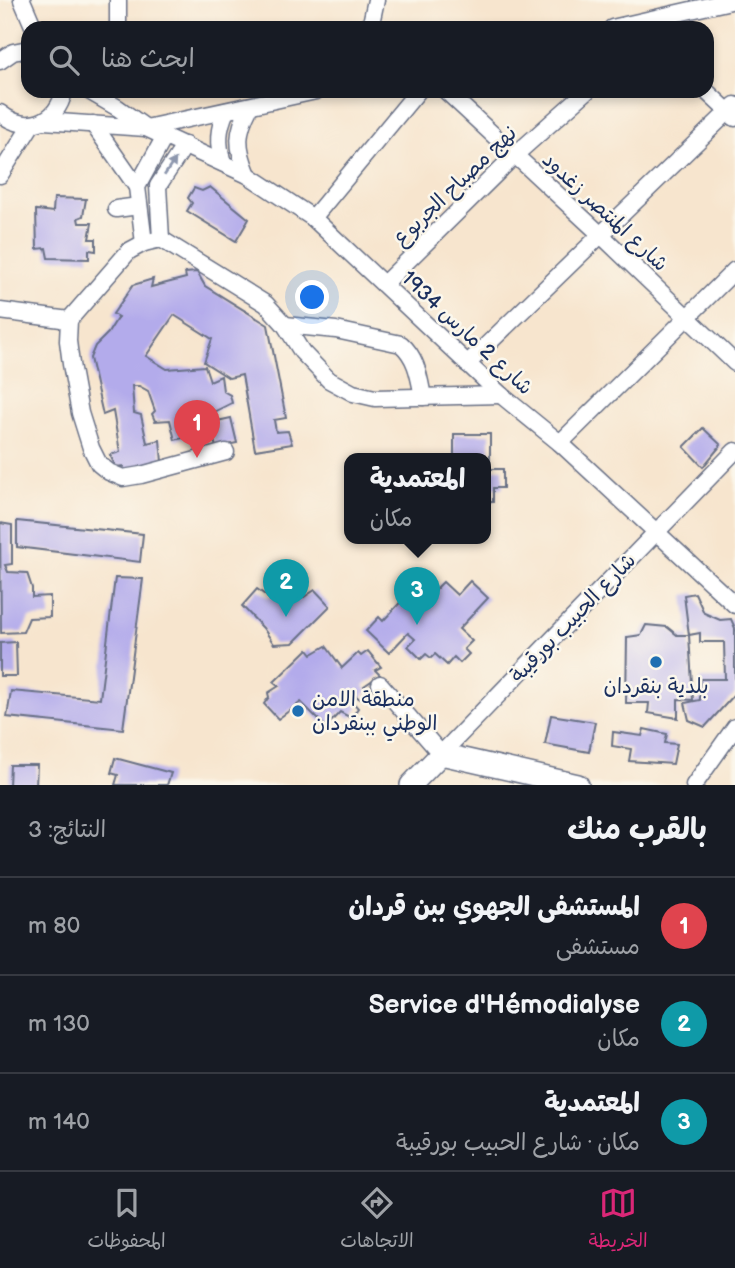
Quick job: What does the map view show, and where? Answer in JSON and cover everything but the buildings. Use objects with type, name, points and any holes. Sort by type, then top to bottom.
[{"type":"main road","name":"شارع الحبيب بورقيبة","points":[[411,785],[441,754]]},
{"type":"main road","points":[[441,754],[578,785]]},
{"type":"street","points":[[22,0],[31,21]]},
{"type":"street","points":[[118,0],[118,21]]},
{"type":"street","points":[[372,21],[376,0]]},
{"type":"street","points":[[654,21],[735,0]]},
{"type":"street","points":[[0,61],[13,52],[21,50]]},
{"type":"street","points":[[467,364],[600,234],[733,112],[714,97]]},
{"type":"street","points":[[0,175],[38,122],[54,113],[63,98]]},
{"type":"street","points":[[101,98],[146,128]]},
{"type":"street","points":[[117,125],[118,98]]},
{"type":"street","points":[[0,113],[20,124],[38,122],[146,128],[285,98]]},
{"type":"street","points":[[313,218],[412,98]]},
{"type":"street","name":"شارع المنتصر زغدود","points":[[453,98],[735,363]]},
{"type":"street","name":"نهج مصباح الجربوع","points":[[384,284],[514,155],[579,98]]},
{"type":"street","points":[[248,175],[241,158],[239,140],[242,122],[250,106]]},
{"type":"street","points":[[223,163],[218,136],[226,111]]},
{"type":"street","points":[[93,124],[137,187],[144,243]]},
{"type":"street","name":"شارع 2 مارس 1934","points":[[146,128],[248,175],[313,218],[467,364],[560,443],[735,605]]},
{"type":"street","points":[[137,187],[165,136]]},
{"type":"street","points":[[161,239],[158,186],[185,145]]},
{"type":"street","points":[[116,209],[139,206]]},
{"type":"street","points":[[226,452],[123,478],[99,464],[91,448],[80,413],[71,364],[69,320],[130,251],[144,243],[161,239],[266,304],[285,325],[302,352],[329,380],[353,393],[375,398],[501,395]]},
{"type":"street","points":[[560,443],[735,270]]},
{"type":"street","points":[[0,311],[69,320]]},
{"type":"street","points":[[285,325],[337,331],[401,344],[415,361],[423,397]]},
{"type":"street","name":"شارع الحبيب بورقيبة","points":[[441,754],[735,451]]},
{"type":"street","points":[[380,684],[441,754]]},
{"type":"street","points":[[694,785],[735,727]]},
{"type":"place","name":"المستشفى الجهوي ببن قردان","points":[[197,458]]},
{"type":"place","name":"Service d'Hémodialyse","points":[[286,617]]},
{"type":"place","name":"المعتمدية","points":[[417,625]]},
{"type":"place","name":"بلدية بنقردان","points":[[656,662]]},
{"type":"place","name":"منطقة الامن الوطني ببنقردان","points":[[298,711]]}]
